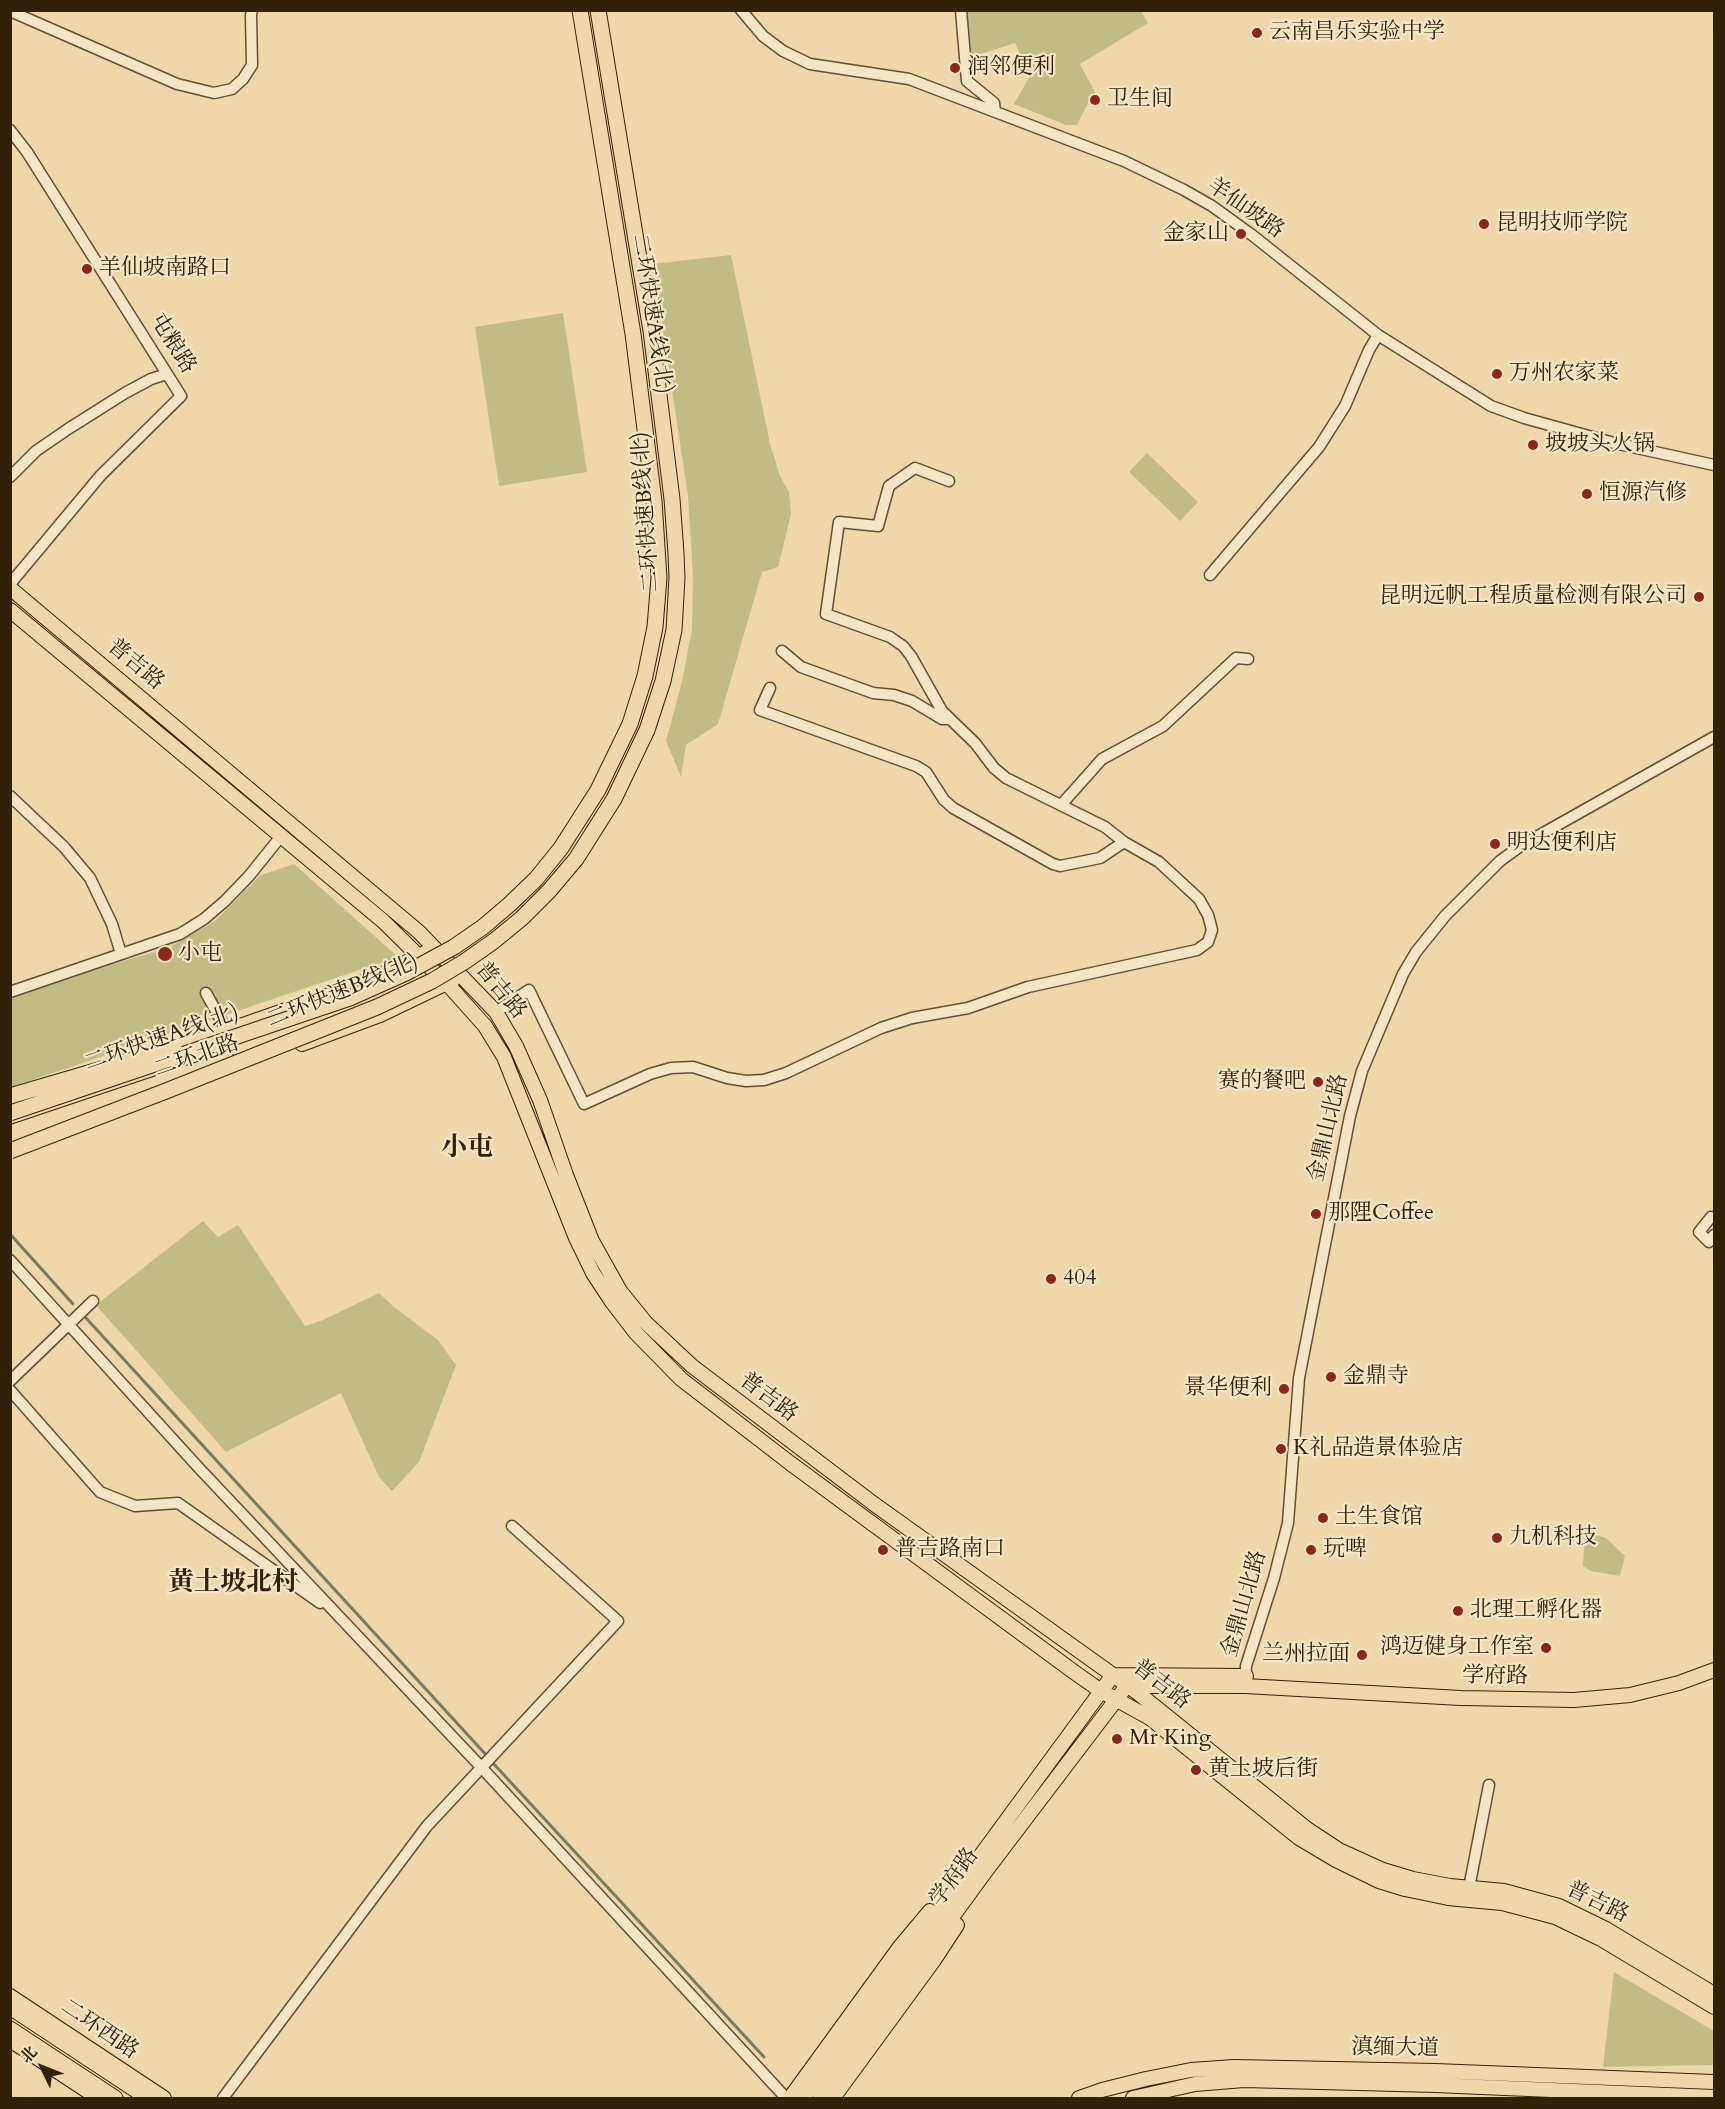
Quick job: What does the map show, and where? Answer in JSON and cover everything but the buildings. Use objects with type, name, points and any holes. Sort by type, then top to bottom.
[{"type":"highway","name":"二环快速A线(北)","points":[[10,1113],[350,998],[406,973],[454,947],[490,921],[523,892],[561,848],[586,811],[609,769],[630,724],[645,676],[656,627],[659,578],[657,533],[633,334],[580,10]]},
{"type":"highway","name":"二环快速B线(北)","points":[[10,1133],[356,1015],[414,990],[464,962],[494,941],[536,905],[576,859],[602,820],[626,777],[647,730],[663,681],[674,630],[677,587],[676,553],[672,499],[651,331],[598,10]]},
{"type":"highway","points":[[10,1096],[350,998]]},
{"type":"highway","points":[[10,1150],[356,1015]]},
{"type":"highway","points":[[10,2007],[148,2098]]},
{"type":"highway","points":[[10,2029],[115,2098]]},
{"type":"main road","name":"普吉路","points":[[10,586],[419,932],[496,1012],[516,1046],[540,1100],[592,1241],[621,1291],[645,1322],[692,1366],[874,1504],[1113,1675],[1307,1829],[1339,1850],[1383,1870],[1413,1879],[1504,1891],[1559,1906],[1606,1929],[1714,1994]]},
{"type":"main road","name":"普吉路","points":[[10,610],[383,921],[447,983],[484,1026],[504,1057],[576,1238],[593,1273],[641,1339],[681,1379],[790,1463],[1101,1691],[1118,1698],[1150,1718],[1299,1838],[1336,1860],[1379,1881],[1448,1898],[1502,1903],[1555,1917],[1601,1939],[1714,2007]]},
{"type":"main road","name":"二环北路","points":[[10,1104],[346,989],[434,948]]},
{"type":"main road","name":"二环北路","points":[[10,1142],[338,1032],[400,1007],[460,975]]},
{"type":"main road","name":"学府路","points":[[820,2098],[914,1959],[980,1868],[1113,1675],[1245,1681],[1461,1698],[1574,1700],[1630,1695],[1679,1683],[1714,1670]]},
{"type":"main road","name":"学府路","points":[[1101,1691],[1127,1686],[1245,1681]]},
{"type":"main road","name":"学府路","points":[[788,2098],[906,1940],[940,1900],[980,1868],[1127,1686]]},
{"type":"main road","points":[[833,2098],[941,1950],[958,1923],[980,1868]]},
{"type":"main road","name":"学府路","points":[[803,2098],[914,1959]]},
{"type":"main road","name":"二环西路","points":[[10,1996],[164,2098]]},
{"type":"main road","points":[[10,2040],[98,2098]]},
{"type":"main road","name":"滇缅大道","points":[[1079,2098],[1146,2079],[1191,2070],[1234,2067],[1435,2071],[1714,2082]]},
{"type":"main road","name":"滇缅大道","points":[[1133,2098],[1195,2084],[1244,2080],[1435,2085],[1714,2097]]},
{"type":"street","points":[[10,10],[177,84],[214,93],[232,89],[243,79],[252,65],[250,15],[252,10]]},
{"type":"street","name":"羊仙坡路","points":[[741,10],[748,21],[776,46],[810,64],[909,79],[1124,161],[1206,202],[1252,235],[1378,335],[1491,406],[1580,434],[1714,465]]},
{"type":"street","points":[[961,10],[967,81],[994,103],[995,112]]},
{"type":"street","name":"屯粮路","points":[[10,130],[27,152],[181,396],[101,475],[10,586]]},
{"type":"street","points":[[1210,574],[1319,447],[1345,406],[1369,350],[1378,335]]},
{"type":"street","points":[[10,477],[36,451],[68,429],[125,393],[151,379],[168,374]]},
{"type":"street","points":[[496,1012],[529,990],[584,1104],[650,1074],[671,1068],[693,1067],[727,1078],[746,1081],[764,1080],[786,1073],[881,1028],[912,1018],[968,1008],[1028,987],[1197,950],[1208,942],[1212,930],[1199,899],[1159,862],[1124,842],[1105,827],[1006,778],[942,711],[903,646],[890,637],[826,614],[839,522],[878,526],[889,486],[915,468],[949,481]]},
{"type":"street","points":[[782,651],[801,667],[873,693],[894,695],[912,701],[942,718],[951,720]]},
{"type":"street","points":[[1061,805],[1102,759],[1163,726],[1236,658],[1248,659]]},
{"type":"street","points":[[770,688],[760,710],[916,766],[926,772],[944,800],[953,808],[1053,864],[1060,866],[1100,858],[1124,842]]},
{"type":"street","name":"金鼎山北路","points":[[1245,1681],[1246,1666],[1274,1578],[1288,1523],[1299,1378],[1350,1116],[1362,1071],[1403,974],[1416,952],[1440,921],[1500,861],[1522,844],[1714,737]]},
{"type":"street","points":[[10,795],[71,854],[90,878],[112,924],[120,954]]},
{"type":"street","points":[[10,992],[180,934],[204,919],[225,901],[249,876],[282,835]]},
{"type":"street","points":[[206,993],[227,1031]]},
{"type":"street","points":[[1711,1217],[1699,1232],[1709,1242],[1714,1235]]},
{"type":"street","points":[[10,1260],[264,1537],[482,1767],[788,2098]]},
{"type":"street","points":[[10,1381],[93,1301]]},
{"type":"street","points":[[10,1390],[100,1492],[135,1506],[178,1503],[330,1610]]},
{"type":"street","points":[[223,2098],[427,1827],[618,1622],[512,1526]]},
{"type":"street","points":[[251,1555],[264,1537]]},
{"type":"street","points":[[1469,1888],[1489,1785]]},
{"type":"shaded area","points":[[967,11],[1141,11],[1148,23],[1080,64],[1096,94],[1089,101],[1077,125],[1066,125],[1014,104],[1030,76],[1015,43],[971,57]]},
{"type":"shaded area","points":[[731,255],[770,444],[780,476],[789,492],[791,514],[778,567],[762,572],[718,724],[686,745],[681,777],[666,741],[682,682],[692,630],[693,576],[688,496],[653,264]]},
{"type":"shaded area","points":[[563,313],[587,472],[499,486],[475,327]]},
{"type":"shaded area","points":[[1147,453],[1198,502],[1180,521],[1129,472]]},
{"type":"shaded area","points":[[294,864],[398,957],[11,1087],[10,999],[89,971],[168,948],[215,921],[261,875]]},
{"type":"shaded area","points":[[203,1221],[218,1237],[238,1225],[305,1326],[323,1320],[379,1293],[438,1340],[456,1365],[419,1462],[392,1491],[379,1477],[341,1393],[226,1452],[96,1305]]},
{"type":"shaded area","points":[[1585,1532],[1606,1538],[1625,1556],[1620,1576],[1591,1571],[1583,1566]]},
{"type":"shaded area","points":[[1614,1972],[1714,2031],[1714,2065],[1603,2067]]},
{"type":"waterway","points":[[10,1234],[73,1304]]},
{"type":"waterway","points":[[86,1318],[488,1757]]},
{"type":"waterway","points":[[492,1762],[764,2057]]},
{"type":"place","name":"云南昌乐实验中学","points":[[1257,33]]},
{"type":"place","name":"润邻便利","points":[[955,68]]},
{"type":"place","name":"卫生间","points":[[1095,100]]},
{"type":"place","name":"昆明技师学院","points":[[1484,224]]},
{"type":"place","name":"金家山","points":[[1241,234]]},
{"type":"place","name":"羊仙坡南路口","points":[[87,269]]},
{"type":"place","name":"万州农家菜","points":[[1497,374]]},
{"type":"place","name":"坡坡头火锅","points":[[1533,445]]},
{"type":"place","name":"恒源汽修","points":[[1587,494]]},
{"type":"place","name":"昆明远帆工程质量检测有限公司","points":[[1699,597]]},
{"type":"place","name":"明达便利店","points":[[1495,844]]},
{"type":"place","name":"小屯","points":[[165,954]]},
{"type":"place","name":"赛的餐吧","points":[[1318,1082]]},
{"type":"place","name":"那䧉Coffee","points":[[1316,1214]]},
{"type":"place","name":"404","points":[[1051,1279]]},
{"type":"place","name":"金鼎寺","points":[[1331,1377]]},
{"type":"place","name":"景华便利","points":[[1284,1389]]},
{"type":"place","name":"K礼品造景体验店","points":[[1281,1449]]},
{"type":"place","name":"土生食馆","points":[[1323,1518]]},
{"type":"place","name":"九机科技","points":[[1497,1538]]},
{"type":"place","name":"普吉路南口","points":[[883,1550]]},
{"type":"place","name":"玩啤","points":[[1311,1550]]},
{"type":"place","name":"北理工孵化器","points":[[1458,1611]]},
{"type":"place","name":"鸿迈健身工作室","points":[[1546,1648]]},
{"type":"place","name":"兰州拉面","points":[[1362,1655]]},
{"type":"place","name":"Mr King","points":[[1117,1739]]},
{"type":"place","name":"黄土坡后街","points":[[1196,1770]]},
{"type":"district","name":"小屯","points":[[467,1149]]},
{"type":"district","name":"黄土坡北村","points":[[233,1584]]}]
